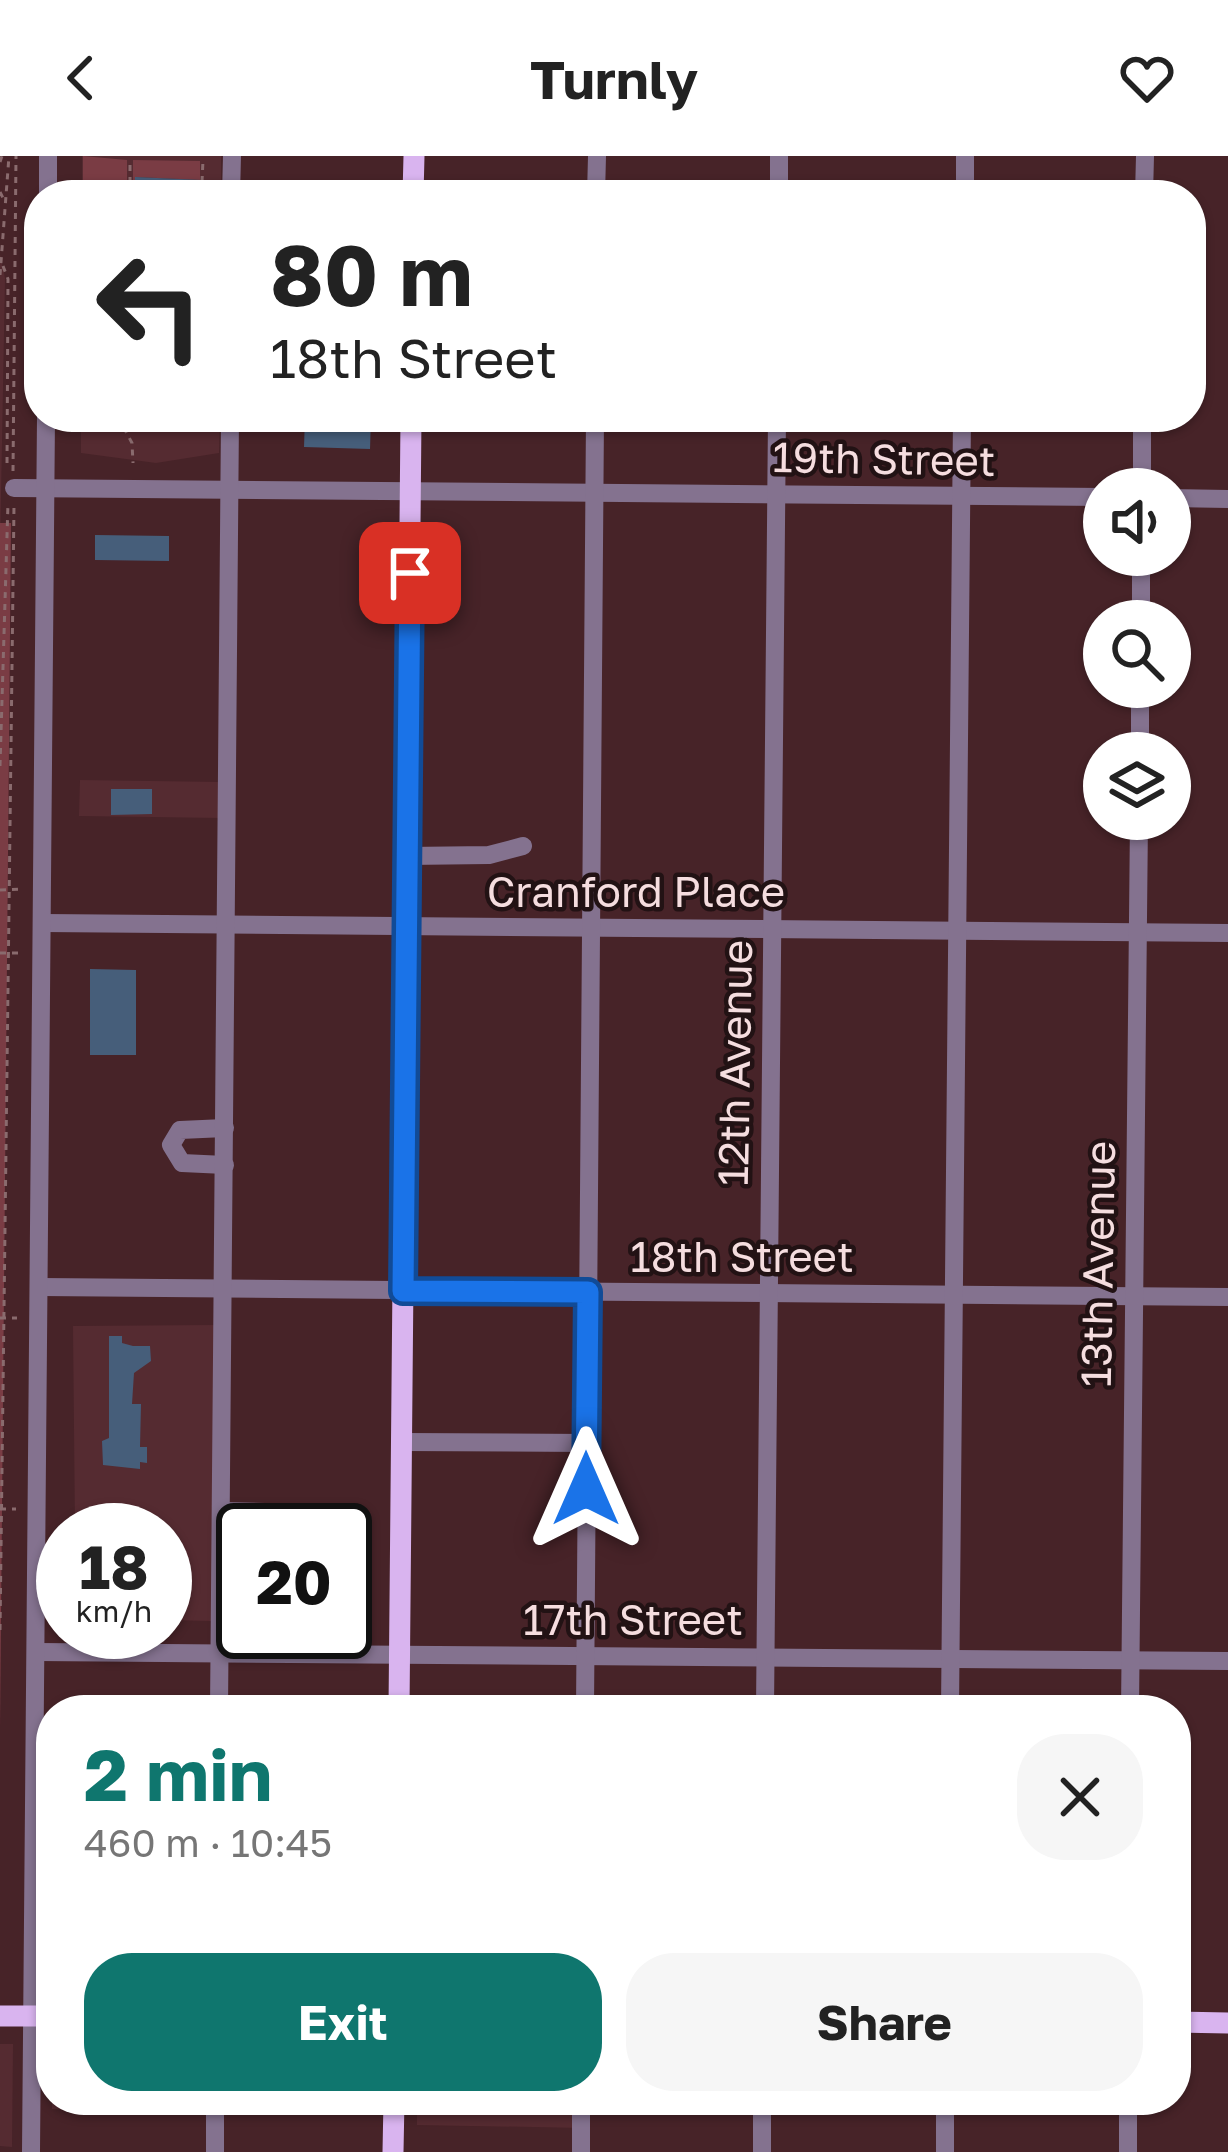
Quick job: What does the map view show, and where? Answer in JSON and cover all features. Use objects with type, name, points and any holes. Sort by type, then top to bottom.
[{"type":"main road","points":[[399,1695],[411,432]]},
{"type":"main road","points":[[0,2016],[36,2016]]},
{"type":"main road","points":[[1191,2022],[1228,2023]]},
{"type":"main road","points":[[394,2115],[394,2152]]},
{"type":"street","points":[[38,1503],[46,432]]},
{"type":"street","points":[[222,1503],[230,432]]},
{"type":"street","points":[[584,1695],[595,432]]},
{"type":"street","name":"12th Avenue","points":[[765,1695],[777,432]]},
{"type":"street","points":[[950,1695],[962,432]]},
{"type":"street","points":[[1142,432],[1142,468]]},
{"type":"street","name":"19th Street","points":[[12,492],[229,488],[1083,497]]},
{"type":"street","points":[[1191,498],[1228,499]]},
{"type":"street","name":"13th Avenue","points":[[1130,1695],[1139,840]]},
{"type":"street","points":[[407,856],[488,855],[523,846]]},
{"type":"street","name":"Cranford Place","points":[[43,923],[1228,933]]},
{"type":"street","points":[[225,1128],[180,1130],[172,1145],[182,1163],[225,1165]]},
{"type":"street","name":"18th Street","points":[[40,1287],[1228,1297]]},
{"type":"street","points":[[402,1442],[586,1443]]},
{"type":"street","name":"17th Street","points":[[372,1655],[1228,1661]]},
{"type":"street","points":[[37,1659],[38,1695]]},
{"type":"street","points":[[219,1659],[219,1695]]},
{"type":"street","points":[[32,2152],[36,2098]]},
{"type":"street","points":[[214,2152],[215,2115]]},
{"type":"street","points":[[580,2152],[581,2115]]},
{"type":"street","points":[[762,2115],[762,2152]]},
{"type":"street","points":[[945,2115],[945,2152]]},
{"type":"street","points":[[1128,2115],[1128,2152]]},
{"type":"path","points":[[0,1630],[12,492],[3,394],[16,156]]},
{"type":"path","points":[[4,158],[3,266],[9,301],[7,467]]},
{"type":"path","points":[[130,159],[130,180]]},
{"type":"path","points":[[202,180],[203,160]]},
{"type":"path","points":[[0,192],[6,204]]},
{"type":"path","points":[[0,275],[3,266]]},
{"type":"path","points":[[0,302],[24,293]]},
{"type":"path","points":[[126,432],[133,463]]},
{"type":"path","points":[[0,766],[12,492]]},
{"type":"path","points":[[0,890],[31,889]]},
{"type":"path","points":[[0,953],[30,953]]},
{"type":"path","points":[[2,1318],[17,1318]]},
{"type":"path","points":[[0,1334],[4,1327]]},
{"type":"path","points":[[1,1509],[16,1509]]},
{"type":"path","points":[[1,1616],[15,1619]]},
{"type":"shaded area","points":[[82,156],[221,156],[221,180],[82,180]]},
{"type":"shaded area","points":[[83,156],[127,160],[127,180],[83,180]]},
{"type":"shaded area","points":[[133,160],[200,161],[200,180],[133,180]]},
{"type":"shaded area","points":[[0,254],[5,278],[0,551]]},
{"type":"shaded area","points":[[81,432],[220,432],[219,453],[156,463],[81,453]]},
{"type":"shaded area","points":[[0,523],[11,523],[0,1728]]},
{"type":"shaded area","points":[[80,780],[221,782],[221,818],[79,816]]},
{"type":"shaded area","points":[[217,1325],[211,1621],[192,1621],[192,1503],[75,1503],[73,1326]]},
{"type":"shaded area","points":[[0,2044],[13,2044],[12,2147],[0,2146]]},
{"type":"shaded area","points":[[417,2115],[586,2115],[586,2128],[417,2125]]},
{"type":"building","points":[[135,177],[201,180],[135,180]]},
{"type":"building","points":[[304,432],[371,432],[370,449],[304,447]]},
{"type":"building","points":[[95,535],[169,536],[169,561],[95,560]]},
{"type":"building","points":[[111,789],[152,789],[152,814],[111,815]]},
{"type":"building","points":[[90,969],[136,970],[136,1055],[90,1055]]},
{"type":"building","points":[[109,1336],[122,1336],[122,1343],[133,1346],[150,1346],[151,1361],[134,1373],[132,1404],[141,1404],[140,1447],[147,1447],[147,1463],[140,1462],[140,1469],[103,1465],[102,1441],[109,1438]]},
{"type":"route","points":[[410,573],[403,1291],[588,1292],[586,1489]]}]
